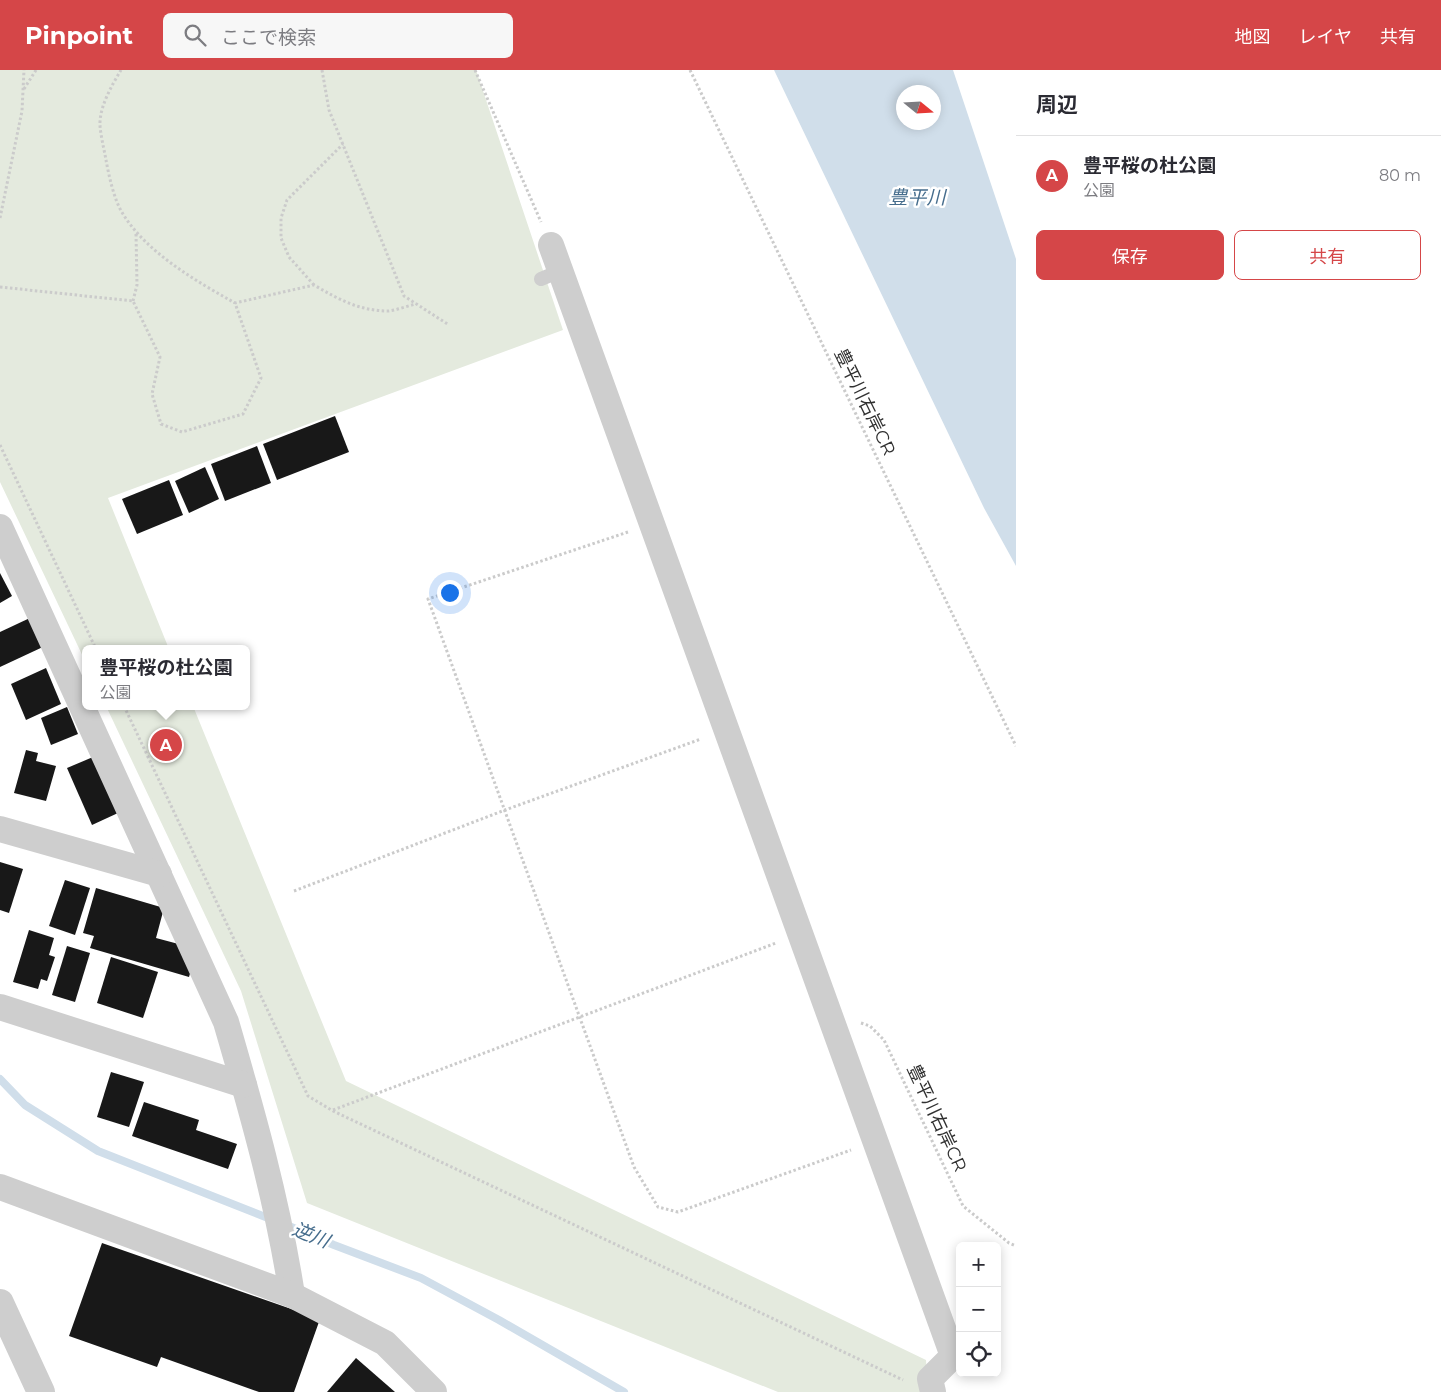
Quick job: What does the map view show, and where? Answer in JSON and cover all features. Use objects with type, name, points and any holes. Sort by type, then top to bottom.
[{"type":"street","points":[[551,246],[550,275],[652,524],[953,1356],[922,1388]]},
{"type":"street","points":[[0,527],[82,706]]},
{"type":"street","points":[[84,710],[226,1022],[274,1202],[291,1284]]},
{"type":"street","points":[[0,829],[159,874]]},
{"type":"street","points":[[0,1007],[244,1085]]},
{"type":"street","points":[[0,1187],[291,1284],[385,1343],[434,1392]]},
{"type":"street","points":[[0,1304],[41,1392]]},
{"type":"path","points":[[0,218],[22,111],[24,70]]},
{"type":"path","points":[[23,91],[36,70]]},
{"type":"path","points":[[122,70],[107,94],[100,124],[109,175],[122,212],[136,233],[156,252],[201,284],[234,303],[261,378],[243,414],[182,432],[161,424],[152,394],[160,357],[133,301],[137,285],[136,233]]},
{"type":"path","points":[[322,70],[329,110],[404,296],[449,325]]},
{"type":"path","points":[[476,70],[551,246]]},
{"type":"path","name":"豊平川右岸CR","points":[[690,70],[1016,746]]},
{"type":"path","points":[[343,144],[287,200],[281,218],[281,238],[289,257],[314,285],[360,308],[390,311],[416,304]]},
{"type":"path","points":[[234,303],[314,285]]},
{"type":"path","points":[[0,286],[133,301]]},
{"type":"path","points":[[0,445],[94,645]]},
{"type":"path","points":[[652,524],[428,599],[634,1167],[658,1207],[678,1212],[875,1141]]},
{"type":"path","points":[[126,710],[308,1096],[333,1111],[922,1388]]},
{"type":"path","points":[[294,891],[505,810],[726,730]]},
{"type":"path","points":[[333,1111],[800,934]]},
{"type":"path","name":"豊平川右岸CR","points":[[828,1011],[870,1026],[884,1040],[963,1206],[1009,1243],[1016,1246]]},
{"type":"shaded area","points":[[0,70],[476,70],[563,330],[108,498],[167,645],[82,645],[82,655],[0,482]]},
{"type":"shaded area","points":[[108,710],[195,710],[346,1081],[926,1360],[928,1392],[778,1392],[307,1203],[241,991]]},
{"type":"water","name":"豊平川","points":[[774,70],[953,70],[1016,259],[1016,566],[984,508]]},
{"type":"building","points":[[335,416],[349,452],[277,480],[263,444]]},
{"type":"building","points":[[257,446],[271,483],[225,501],[211,464]]},
{"type":"building","points":[[205,467],[219,499],[189,513],[175,481]]},
{"type":"building","points":[[169,480],[183,515],[137,534],[122,499]]},
{"type":"building","points":[[0,573],[12,596],[0,603]]},
{"type":"building","points":[[32,617],[45,646],[0,667],[0,632]]},
{"type":"building","points":[[46,668],[61,704],[26,720],[11,684]]},
{"type":"building","points":[[67,707],[78,734],[51,745],[41,718]]},
{"type":"building","points":[[26,750],[38,753],[36,761],[56,766],[46,801],[14,793]]},
{"type":"building","points":[[93,757],[118,813],[92,825],[67,768]]},
{"type":"building","points":[[0,862],[23,869],[9,913],[0,910]]},
{"type":"building","points":[[65,880],[90,888],[75,935],[49,926]]},
{"type":"building","points":[[96,888],[164,908],[156,938],[186,946],[194,960],[189,977],[90,948],[94,936],[83,933]]},
{"type":"building","points":[[29,930],[54,938],[49,955],[55,957],[47,981],[41,979],[38,989],[13,982]]},
{"type":"building","points":[[67,946],[90,953],[75,1002],[52,995]]},
{"type":"building","points":[[111,957],[158,972],[143,1018],[97,1003]]},
{"type":"building","points":[[111,1072],[144,1082],[129,1127],[97,1117]]},
{"type":"building","points":[[144,1102],[199,1120],[196,1130],[237,1144],[228,1169],[132,1136]]},
{"type":"building","points":[[102,1243],[320,1319],[294,1392],[259,1392],[161,1357],[157,1367],[69,1336]]},
{"type":"building","points":[[356,1358],[395,1392],[327,1392]]},
{"type":"waterway","name":"逆川","points":[[0,1079],[25,1105],[98,1151],[273,1220]]},
{"type":"waterway","name":"逆川","points":[[284,1224],[421,1278],[499,1320],[624,1392]]},
{"type":"place","name":"豊平桜の杜公園","points":[[166,745]]}]
